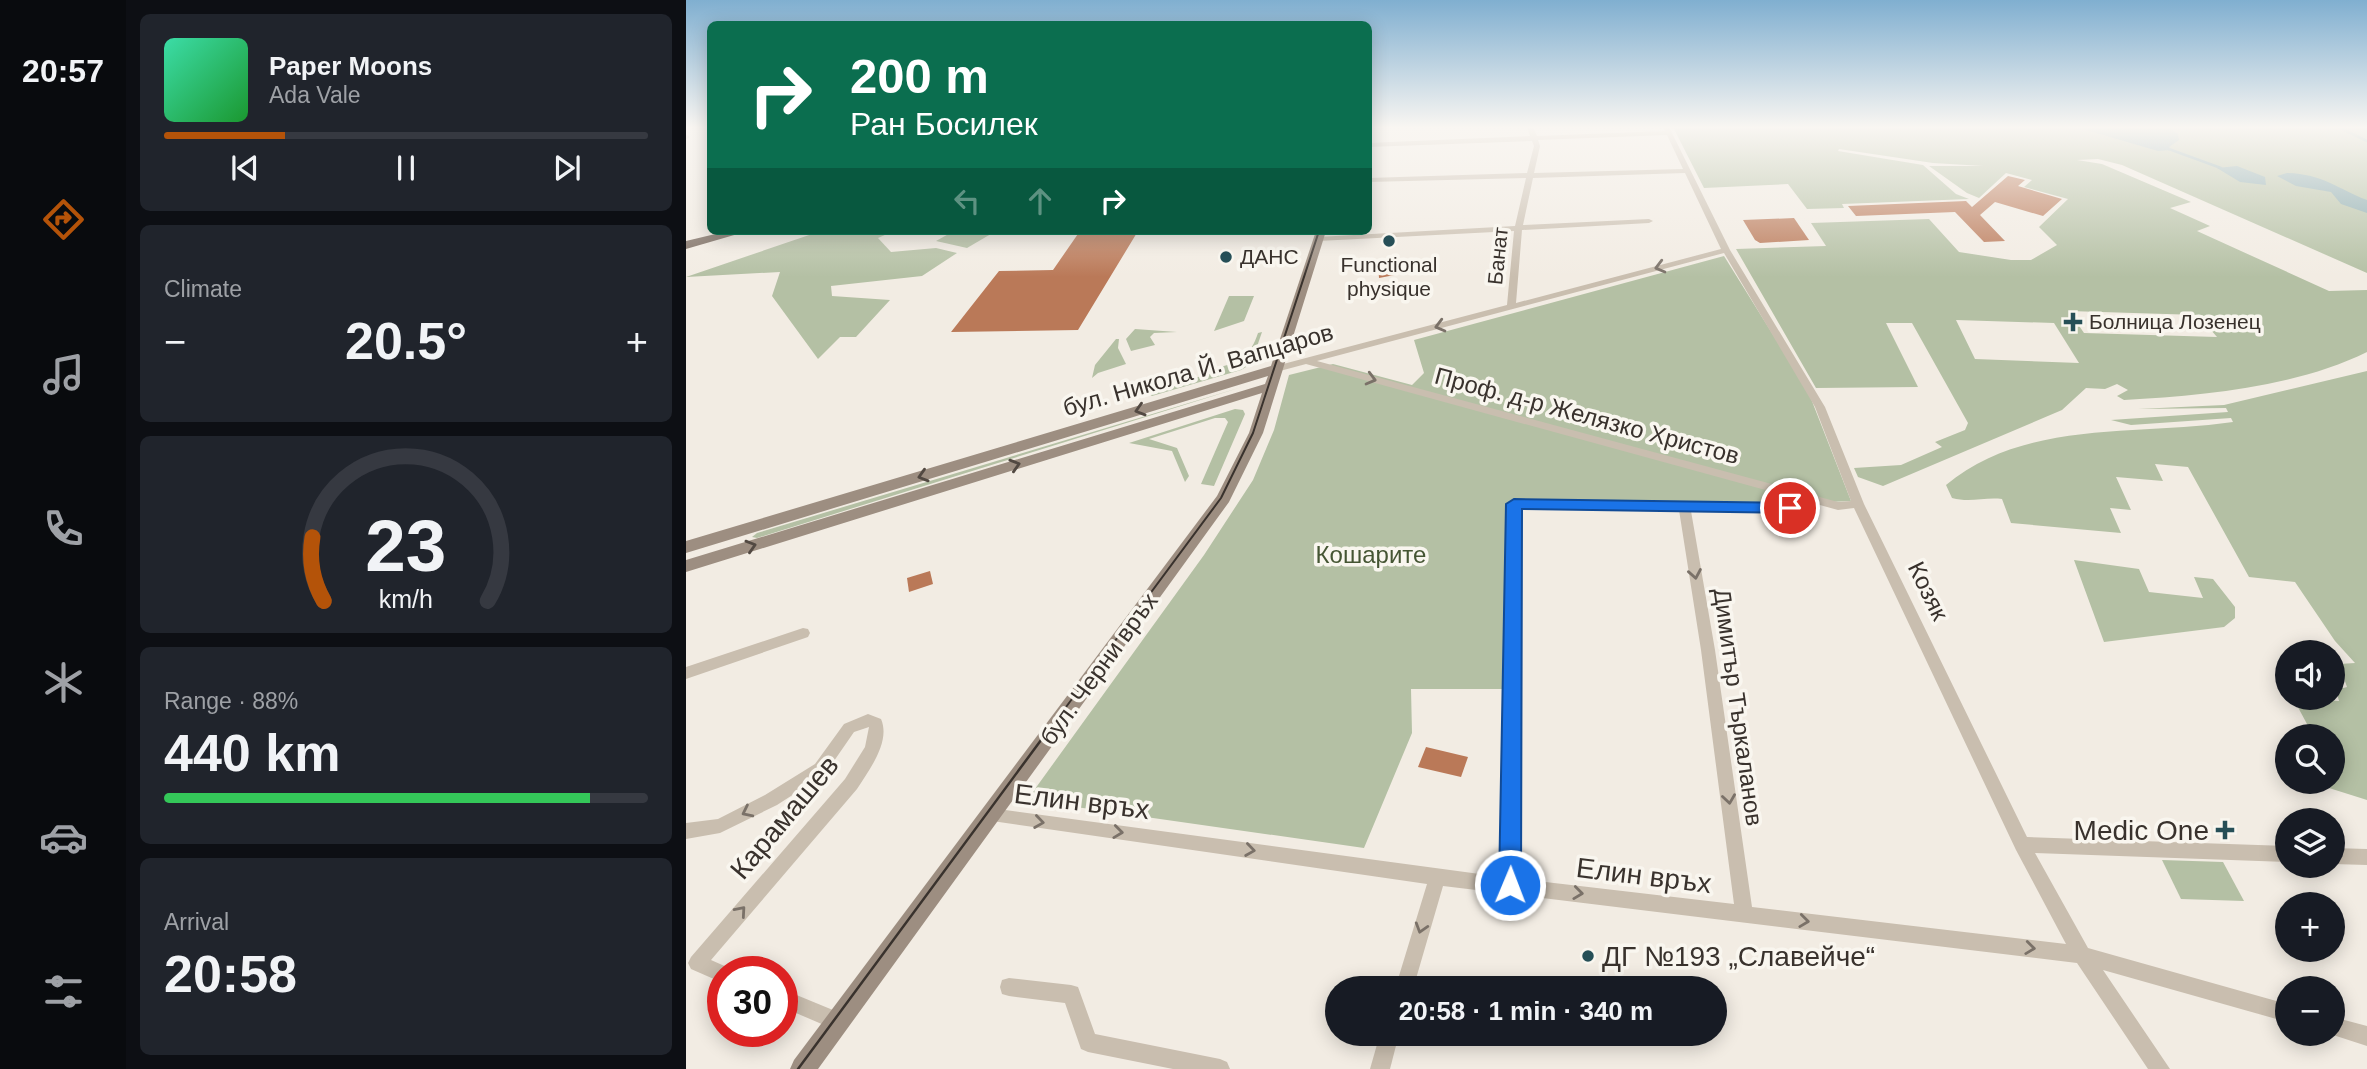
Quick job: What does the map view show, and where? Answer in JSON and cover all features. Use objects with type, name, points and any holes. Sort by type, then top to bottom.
[{"type":"main road","points":[[686,243],[713,235]]},
{"type":"main road","points":[[686,243],[723,235]]},
{"type":"main road","name":"бул. Черни връх","points":[[803,1069],[1224,498],[1256,433],[1320,235]]},
{"type":"main road","name":"бул. Никола Й. Вапцаров","points":[[686,547],[1273,378]]},
{"type":"main road","name":"бул. Никола Й. Вапцаров","points":[[686,566],[1273,378]]},
{"type":"main road","points":[[726,535],[726,554]]},
{"type":"street","points":[[1372,180],[1469,177]]},
{"type":"street","name":"Банат","points":[[1511,307],[1517,229],[1531,177]]},
{"type":"street","name":"Козяк","points":[[1691,177],[1726,250],[1812,392],[1858,504],[2021,845],[2082,954],[2160,1069]]},
{"type":"street","points":[[1372,233],[1649,221]]},
{"type":"street","name":"бул. Никола Й. Вапцаров","points":[[1273,378],[1305,362],[1726,250]]},
{"type":"street","name":"Проф. д-р Желязко Христов","points":[[1305,362],[1838,506],[1858,504]]},
{"type":"street","points":[[1510,885],[1514,504],[1790,508]]},
{"type":"street","name":"Димитър Търкаланов","points":[[1684,507],[1708,650],[1744,914]]},
{"type":"street","points":[[686,673],[803,633]]},
{"type":"street","name":"Карамашев","points":[[686,831],[720,825],[771,800],[820,769],[849,728],[869,720],[876,723],[877,730],[867,758],[851,784],[697,963],[707,967]]},
{"type":"street","name":"Елин връх","points":[[991,815],[1437,877],[2082,954]]},
{"type":"street","points":[[2021,845],[2275,854]]},
{"type":"street","points":[[2345,856],[2367,857]]},
{"type":"street","points":[[1408,976],[1437,877]]},
{"type":"street","points":[[2082,954],[2275,1010]]},
{"type":"street","points":[[1009,987],[1071,994],[1088,1042],[1220,1069]]},
{"type":"street","points":[[798,1005],[838,1022]]},
{"type":"street","points":[[2345,1030],[2367,1036]]},
{"type":"street","points":[[1380,1069],[1387,1046]]},
{"type":"green space","name":"Болница Лозенец","points":[[1698,177],[1937,177],[1956,194],[1969,199],[1842,204],[1844,208],[1807,209],[1788,184],[1704,188]]},
{"type":"green space","name":"Болница Лозенец","points":[[1944,177],[2002,177],[1979,198]]},
{"type":"green space","name":"Болница Лозенец","points":[[2020,177],[2132,177],[2191,202],[2170,208],[2210,226],[2197,231],[2329,291],[2367,290],[2367,352],[2310,374],[2248,388],[2124,400],[2117,396],[2128,390],[2117,384],[2105,389],[2086,388],[2062,410],[1883,486],[1858,477],[1854,468],[1901,465],[1942,447],[1935,442],[1965,430],[1968,423],[1912,323],[1886,323],[1918,387],[1816,388],[1736,249],[1826,246],[1811,223],[1929,219],[1959,252],[2011,260],[2031,260],[2057,245],[2039,227],[2068,199],[2024,187],[2032,180]],"holes":[[[2069,311],[2198,315],[2217,337],[2084,333]],[[1956,320],[2054,323],[2079,363],[1975,359]]]},
{"type":"green space","name":"Болница Лозенец","points":[[2149,177],[2367,177],[2367,273]]},
{"type":"green space","points":[[809,235],[885,235],[878,238],[891,252],[936,248],[957,253],[922,276],[831,286],[832,296],[890,300],[856,337],[840,337],[818,359],[772,296],[780,272],[686,277]]},
{"type":"green space","points":[[947,235],[989,235],[967,248],[936,241]]},
{"type":"green space","name":"Кошарите","points":[[1724,256],[1808,391],[1851,501],[1788,504],[1512,501],[1507,689],[1411,689],[1412,733],[1364,848],[1027,800],[1204,555],[1253,480],[1274,430],[1289,375],[1333,364],[1412,385],[1424,373],[1414,340]]},
{"type":"green space","points":[[1229,296],[1254,296],[1244,321],[1214,331]]},
{"type":"green space","points":[[1135,329],[1177,332],[1154,333],[1150,337],[1155,345],[1131,351],[1126,339]]},
{"type":"green space","points":[[1262,332],[1251,364],[1241,370],[1152,396],[1145,392],[1223,370],[1221,367],[1245,356],[1258,333]]},
{"type":"green space","points":[[1116,339],[1119,339],[1118,348],[1126,364],[1098,373],[1092,378],[1095,365]]},
{"type":"green space","points":[[2367,371],[2367,800],[2345,793],[2345,724],[2307,724],[2299,710],[2345,710],[2345,664],[2355,663],[2345,652],[2345,640],[2334,640],[2295,582],[2249,577],[2188,467],[2155,464],[2163,481],[2116,477],[2131,510],[2110,508],[2121,533],[2011,523],[2002,499],[1952,498],[1946,485],[1977,464],[2011,449],[2046,440],[2084,434],[2233,422],[2231,418],[2131,425],[2111,420],[2228,412],[2226,408],[2138,409],[2224,405]]},
{"type":"green space","points":[[1242,387],[757,538],[752,537],[757,533]]},
{"type":"green space","points":[[1235,409],[1243,410],[1245,414],[1214,486],[1201,484],[1228,422],[1225,418],[1215,418],[1149,439],[1177,448],[1189,476],[1185,482],[1172,451],[1129,443]]},
{"type":"green space","points":[[2074,560],[2139,569],[2149,592],[2203,598],[2194,577],[2213,579],[2235,607],[2235,618],[2224,627],[2104,642]]},
{"type":"green space","points":[[2162,860],[2223,862],[2244,901],[2181,899]]},
{"type":"water","points":[[2232,177],[2265,177],[2266,185],[2240,182]]},
{"type":"water","points":[[2279,177],[2320,179],[2367,200],[2367,213],[2341,204],[2331,192],[2296,186]]},
{"type":"building","points":[[2007,177],[2025,180],[2018,186],[2062,199],[2043,216],[1995,202],[1980,215],[2005,241],[1984,242],[1955,212],[1856,216],[1848,206],[1966,201],[1972,207]]},
{"type":"building","points":[[1794,218],[1809,240],[1760,243],[1755,240],[1743,220]]},
{"type":"building","points":[[1077,235],[1136,235],[1078,330],[951,332],[999,271],[1053,270]]},
{"type":"building","points":[[1404,263],[1405,273],[1379,278],[1378,264]]},
{"type":"building","points":[[930,571],[933,584],[909,592],[907,578]]},
{"type":"building","points":[[1426,747],[1468,757],[1461,777],[1418,767]]},
{"type":"tram line","points":[[1046,734],[1221,498],[1253,433],[1318,235]]},
{"type":"tram line","points":[[798,1069],[1047,732]]},
{"type":"place","name":"Functional physique","points":[[1389,241]]},
{"type":"place","name":"ДАНС","points":[[1226,257]]},
{"type":"place","name":"Болница Лозенец","points":[[2073,322]]},
{"type":"place","name":"Medic One","points":[[2225,830]]},
{"type":"place","name":"ДГ №193 „Славейче“","points":[[1588,956]]},
{"type":"route","points":[[1510,885],[1514,504],[1790,508]]}]
